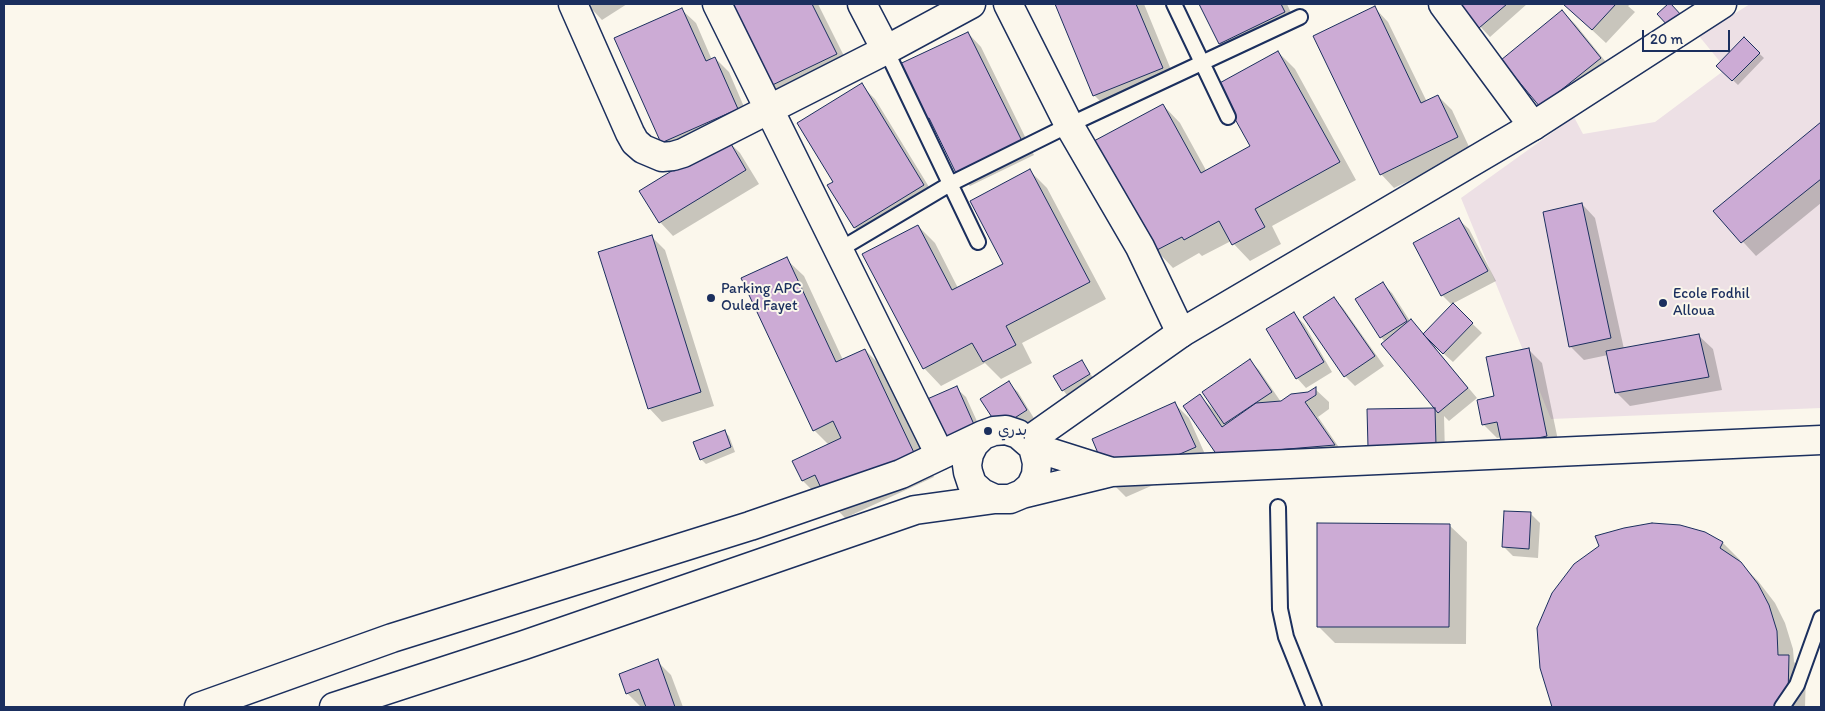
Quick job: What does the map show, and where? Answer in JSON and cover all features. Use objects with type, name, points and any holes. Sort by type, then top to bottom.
[{"type":"main road","points":[[573,4],[635,142],[648,152],[662,157],[683,153],[770,110],[972,4]]},
{"type":"main road","points":[[718,4],[940,455]]},
{"type":"main road","points":[[862,4],[886,50]]},
{"type":"main road","points":[[1008,4],[1069,125],[1140,247],[1181,333]]},
{"type":"main road","points":[[1443,4],[1533,126]]},
{"type":"main road","points":[[1030,444],[1181,333],[1533,126],[1722,4]]},
{"type":"main road","points":[[199,707],[392,638],[750,526],[901,474],[994,431],[1006,430],[1018,434],[1030,444],[1112,472]]},
{"type":"main road","points":[[983,435],[974,444],[969,454],[968,472],[972,484],[982,493],[995,499]]},
{"type":"main road","points":[[334,707],[524,645],[915,510],[995,499],[1010,499],[1022,494],[1112,472],[1821,440]]},
{"type":"main road","points":[[1022,494],[1030,486],[1036,475],[1037,463],[1030,444]]},
{"type":"lane","points":[[1174,4],[1228,118]]},
{"type":"lane","points":[[839,250],[950,184],[1069,125],[1300,17]]},
{"type":"lane","points":[[886,50],[978,242]]},
{"type":"lane","points":[[1278,507],[1280,609],[1286,637],[1314,707]]},
{"type":"lane","points":[[1782,707],[1797,685],[1821,618]]},
{"type":"shaded area","name":"Ecole Fodhil Alloua","points":[[1750,4],[1821,4],[1821,408],[1551,419],[1461,198],[1574,117],[1583,134],[1655,122],[1726,69],[1699,36]]},
{"type":"building","points":[[732,4],[812,4],[837,54],[762,90],[751,42]]},
{"type":"building","points":[[1055,4],[1136,4],[1163,68],[1093,96]]},
{"type":"building","points":[[1199,4],[1281,4],[1285,12],[1219,44]]},
{"type":"building","points":[[1457,4],[1507,4],[1479,28]]},
{"type":"building","points":[[1563,4],[1616,4],[1592,30]]},
{"type":"building","points":[[1668,4],[1671,4],[1682,16],[1669,27],[1657,14]]},
{"type":"building","points":[[1375,6],[1421,103],[1438,95],[1458,137],[1380,175],[1313,36]]},
{"type":"building","points":[[682,8],[706,61],[715,57],[738,109],[661,143],[614,38]]},
{"type":"building","points":[[1562,10],[1601,58],[1540,107],[1501,60]]},
{"type":"building","points":[[968,32],[1022,141],[956,173],[929,118],[918,123],[891,68]]},
{"type":"building","points":[[1744,37],[1760,53],[1732,81],[1716,66]]},
{"type":"building","points":[[1278,51],[1340,162],[1255,209],[1265,227],[1232,245],[1219,221],[1184,240],[1182,237],[1155,251],[1094,141],[1163,104],[1201,173],[1250,146],[1216,85]]},
{"type":"building","points":[[862,83],[924,185],[854,228],[827,185],[833,182],[797,123]]},
{"type":"building","points":[[1821,122],[1821,179],[1741,243],[1713,211]]},
{"type":"building","points":[[727,137],[746,170],[659,223],[639,191]]},
{"type":"building","points":[[1030,169],[1090,282],[1006,326],[1016,345],[983,362],[972,343],[923,369],[862,254],[918,225],[952,290],[1003,264],[970,201]]},
{"type":"building","points":[[1582,203],[1611,338],[1569,347],[1543,212]]},
{"type":"building","points":[[1459,218],[1488,271],[1441,296],[1413,243]]},
{"type":"building","points":[[652,235],[701,392],[648,409],[598,252]]},
{"type":"building","points":[[787,257],[836,362],[865,349],[917,459],[827,501],[815,475],[802,481],[792,461],[841,438],[833,421],[813,431],[741,278]]},
{"type":"building","points":[[1383,282],[1407,321],[1380,338],[1355,299]]},
{"type":"building","points":[[1334,297],[1375,356],[1344,377],[1303,317]]},
{"type":"building","points":[[1453,303],[1473,323],[1443,354],[1423,334]]},
{"type":"building","points":[[1294,312],[1324,362],[1296,379],[1266,329]]},
{"type":"building","points":[[1411,319],[1468,388],[1438,413],[1381,344]]},
{"type":"building","points":[[1699,334],[1709,377],[1615,393],[1606,351]]},
{"type":"building","points":[[1529,348],[1547,436],[1502,446],[1497,422],[1482,425],[1477,400],[1494,396],[1486,357]]},
{"type":"building","points":[[1250,359],[1272,392],[1224,424],[1202,392]]},
{"type":"building","points":[[1082,360],[1090,374],[1062,391],[1053,376]]},
{"type":"building","points":[[1009,381],[1027,410],[999,428],[980,399]]},
{"type":"building","points":[[957,386],[976,429],[945,443],[925,400]]},
{"type":"building","points":[[1316,387],[1316,395],[1305,402],[1335,445],[1217,455],[1183,406],[1200,394],[1222,427],[1256,403],[1281,401],[1291,394],[1308,392]]},
{"type":"building","points":[[1175,402],[1196,447],[1111,484],[1092,439]]},
{"type":"building","points":[[1435,408],[1436,445],[1368,447],[1367,409]]},
{"type":"building","points":[[725,430],[731,447],[700,460],[693,442]]},
{"type":"building","points":[[1504,511],[1531,512],[1529,549],[1502,547]]},
{"type":"building","points":[[1317,523],[1450,524],[1449,627],[1317,627]]},
{"type":"building","points":[[1652,523],[1680,525],[1705,532],[1723,542],[1720,548],[1741,562],[1758,584],[1769,605],[1777,631],[1778,655],[1789,655],[1788,696],[1780,707],[1552,707],[1540,668],[1537,628],[1552,593],[1574,564],[1599,546],[1595,536]]},
{"type":"building","points":[[658,659],[675,707],[646,707],[639,689],[626,694],[619,674]]},
{"type":"place","name":"Parking APC Ouled Fayet","points":[[711,298]]},
{"type":"place","name":"Ecole Fodhil Alloua","points":[[1663,303]]},
{"type":"place","name":"بدري","points":[[988,431]]}]
